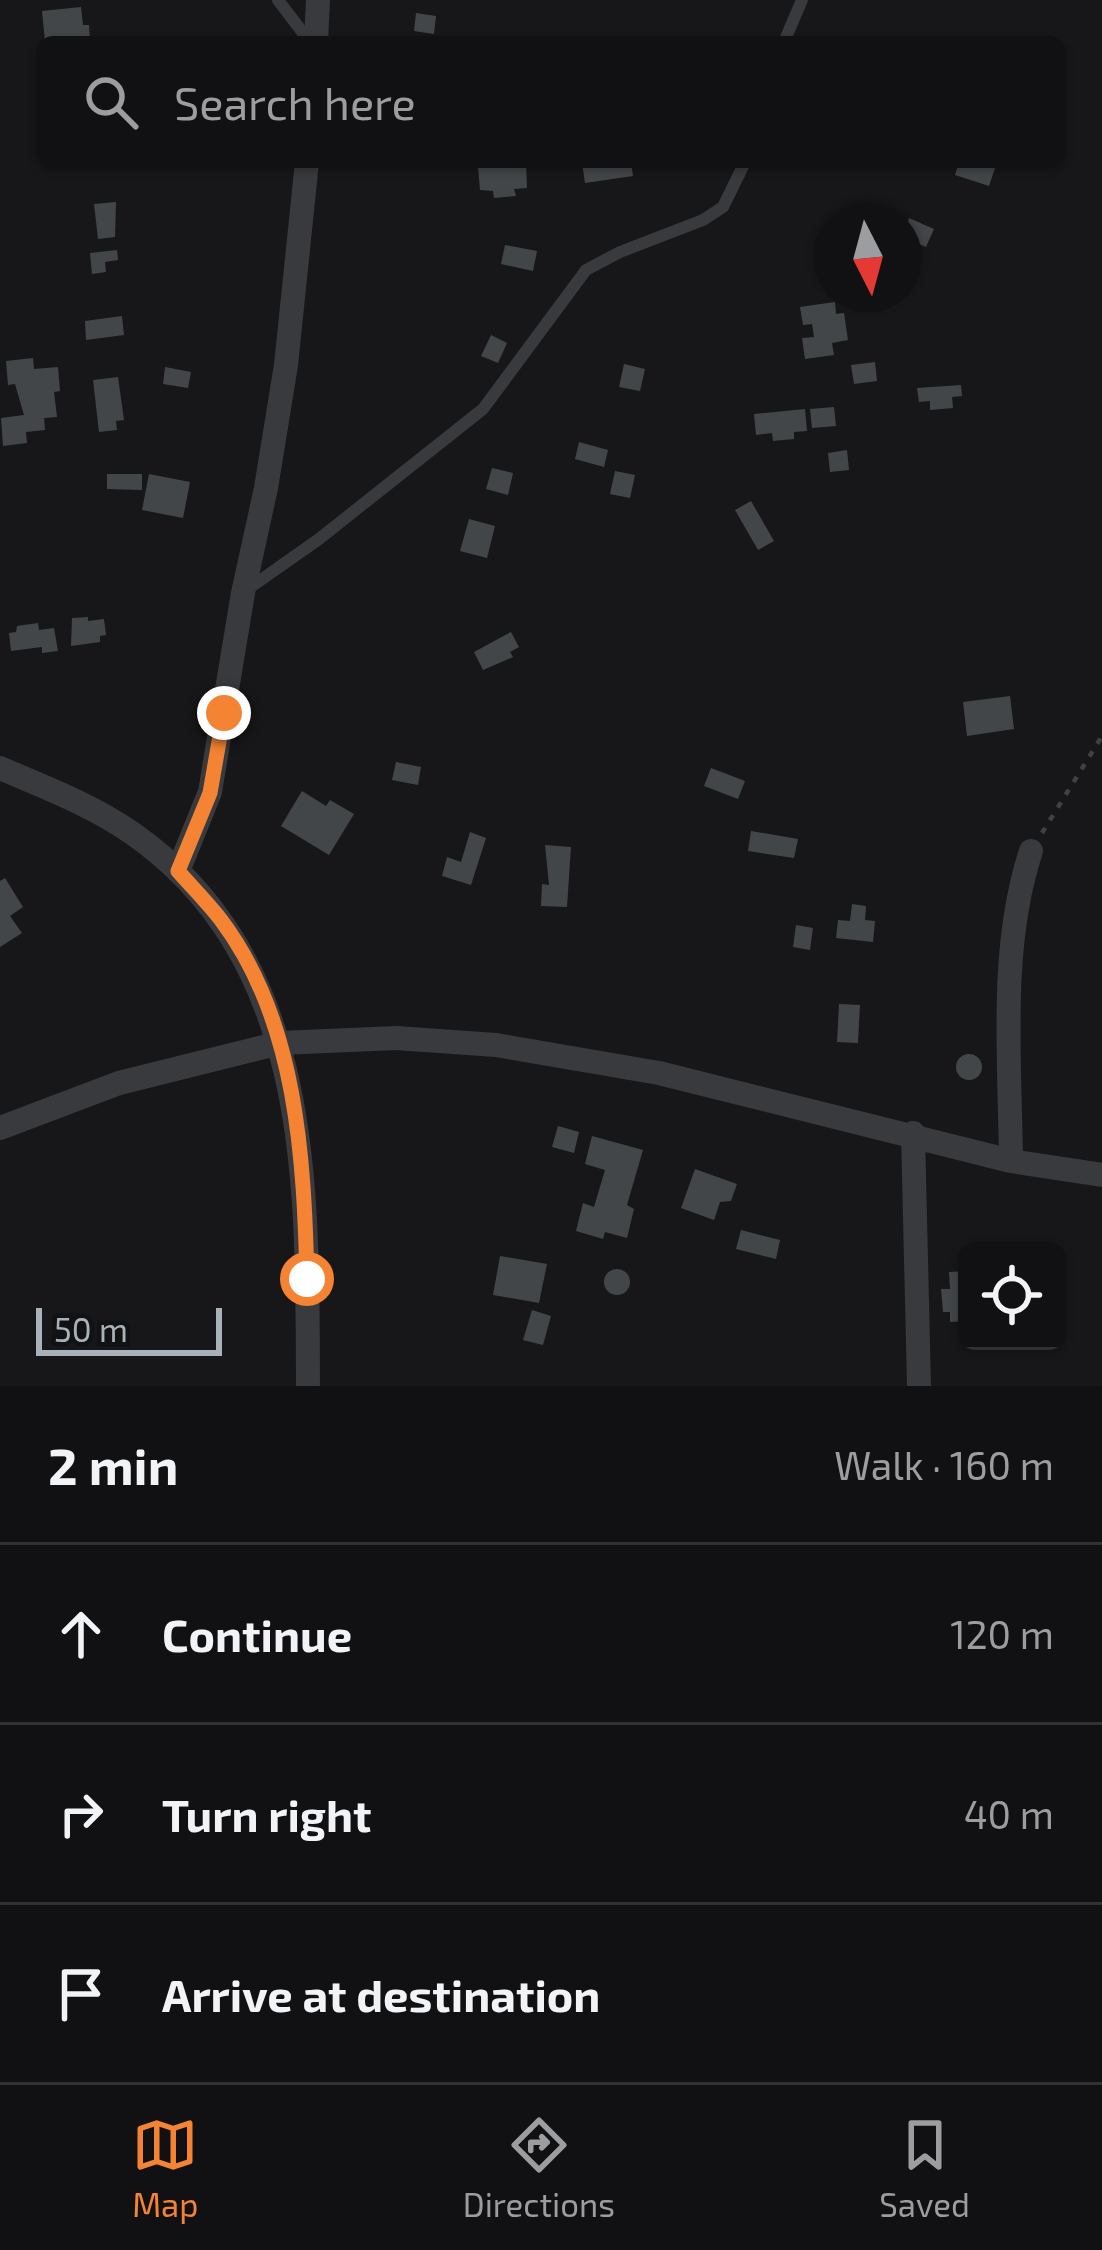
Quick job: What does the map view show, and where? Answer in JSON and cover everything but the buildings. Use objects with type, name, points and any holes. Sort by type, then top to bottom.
[{"type":"street","points":[[314,36],[318,0]]},
{"type":"street","points":[[178,871],[210,793],[286,365],[307,168]]},
{"type":"street","points":[[0,767],[131,832],[178,871],[223,922],[254,975],[280,1043],[300,1150],[308,1386]]},
{"type":"street","points":[[1011,1161],[1010,997],[1020,884],[1031,851]]},
{"type":"street","points":[[0,1128],[119,1083],[280,1043],[396,1038],[496,1045],[659,1073],[1011,1161],[1102,1175]]},
{"type":"street","points":[[913,1133],[919,1386]]},
{"type":"lane","points":[[278,0],[308,36]]},
{"type":"lane","points":[[787,36],[802,0]]},
{"type":"lane","points":[[243,593],[483,409],[586,270],[723,207],[742,168]]},
{"type":"path","points":[[1031,851],[1102,736]]},
{"type":"route","points":[[224,713],[210,793],[178,871],[223,922],[273,1020],[300,1150],[307,1279]]}]
